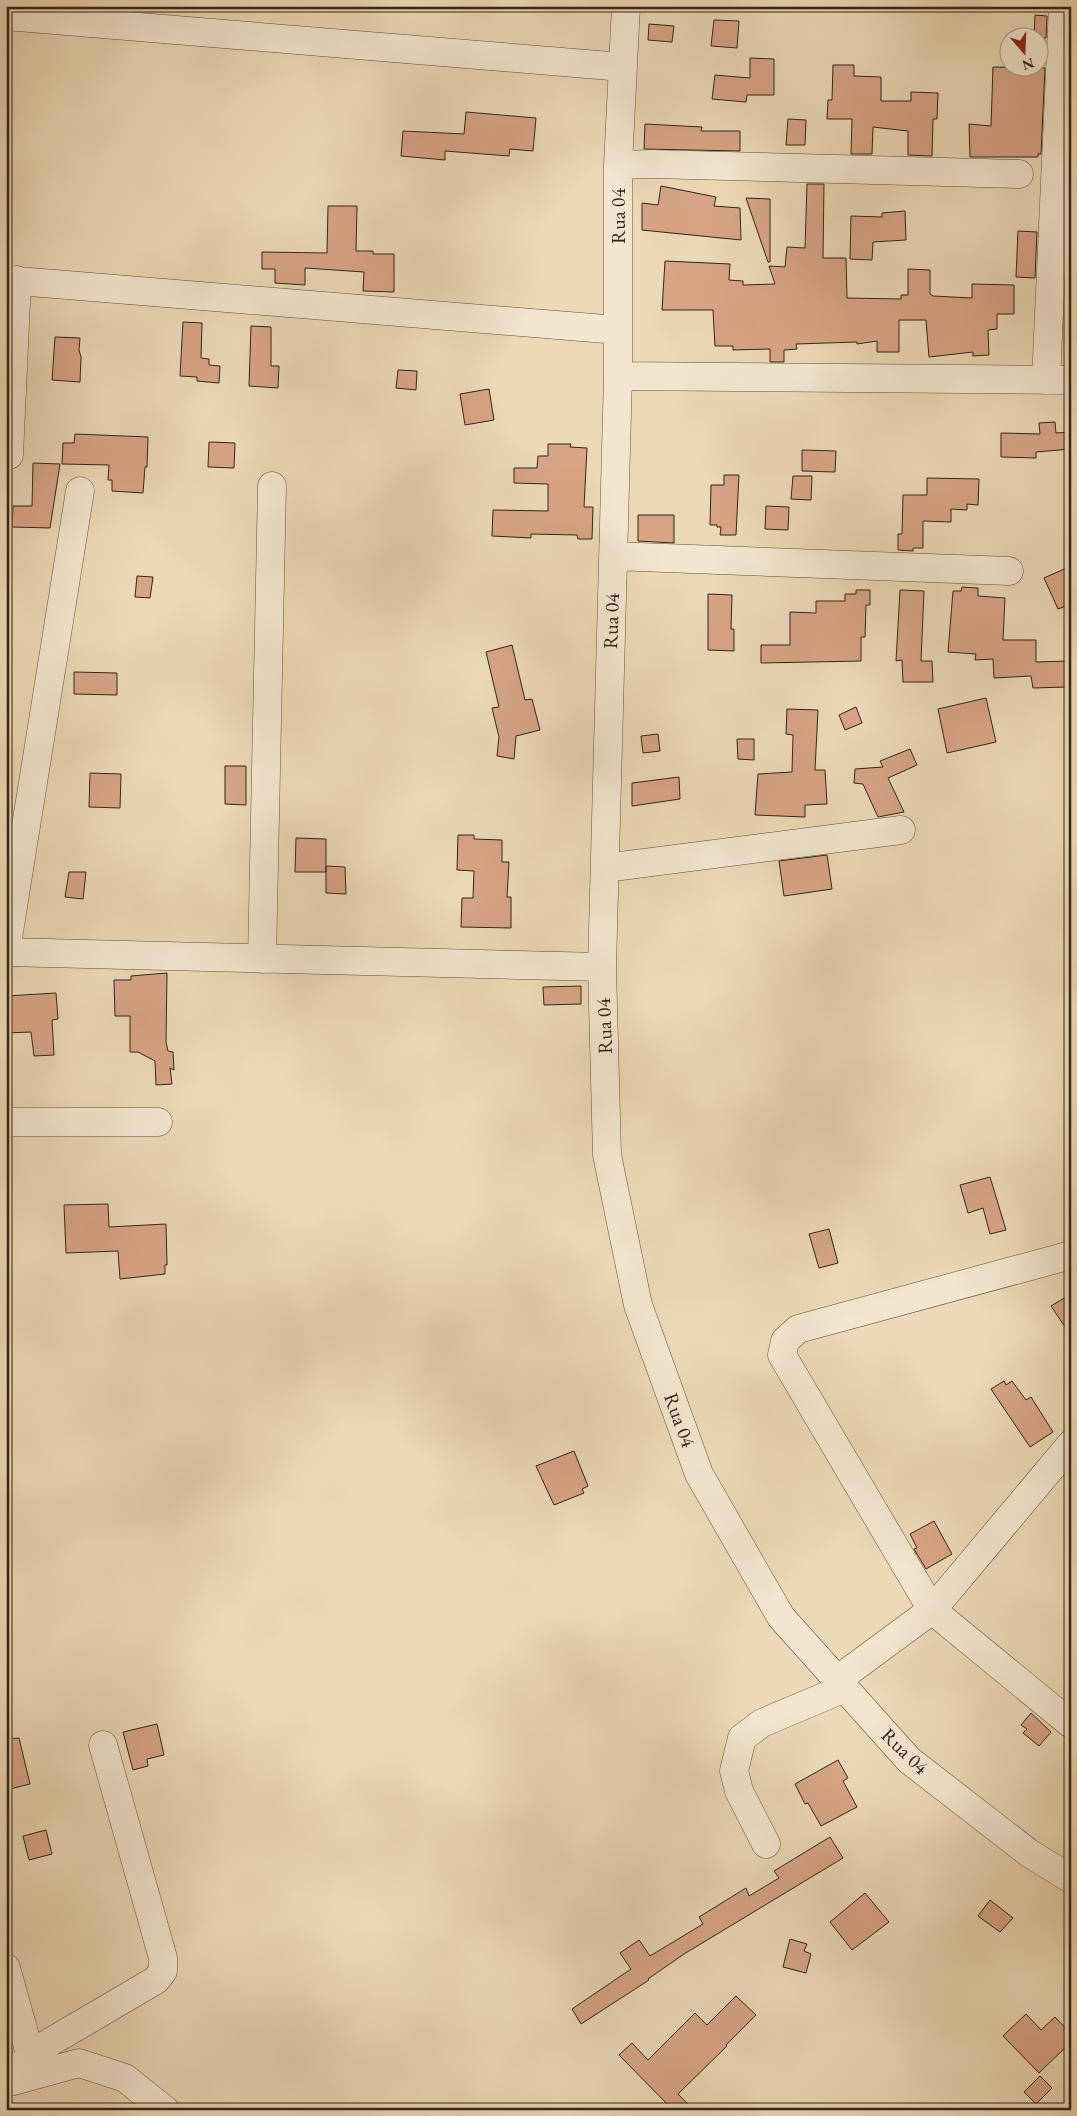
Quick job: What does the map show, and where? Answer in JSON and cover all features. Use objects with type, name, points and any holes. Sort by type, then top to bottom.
[{"type":"street","name":"Rua 04","points":[[626,6],[618,165],[618,376],[602,967],[607,1155],[638,1304],[699,1474],[780,1617],[909,1760],[1029,1853],[1071,1880]]},
{"type":"street","points":[[618,376],[1058,380],[1063,6]]},
{"type":"street","points":[[6,16],[623,68]]},
{"type":"street","points":[[618,165],[653,164],[1019,174]]},
{"type":"street","points":[[9,455],[12,280],[618,330]]},
{"type":"street","points":[[262,959],[272,486]]},
{"type":"street","points":[[80,491],[6,951],[602,967]]},
{"type":"street","points":[[613,556],[1009,571]]},
{"type":"street","points":[[605,868],[901,830]]},
{"type":"street","points":[[6,1122],[158,1122]]},
{"type":"street","points":[[1071,1255],[798,1329],[784,1341],[782,1355],[932,1610],[1071,1724]]},
{"type":"street","points":[[766,1844],[739,1791],[734,1771],[742,1738],[762,1723],[841,1684],[932,1610],[1071,1444]]},
{"type":"street","points":[[8,2082],[30,2054],[156,1980],[163,1971],[163,1958],[104,1745]]},
{"type":"street","points":[[6,1968],[30,2054]]},
{"type":"street","points":[[8,2082],[80,2063],[125,2078],[165,2110]]},
{"type":"building","points":[[1035,15],[1047,16],[1046,28],[1034,28]]},
{"type":"building","points":[[714,20],[739,21],[737,48],[711,46]]},
{"type":"building","points":[[649,24],[674,26],[672,42],[648,40]]},
{"type":"building","points":[[750,58],[774,59],[774,95],[747,95],[746,102],[712,99],[715,75],[750,78]]},
{"type":"building","points":[[833,65],[854,65],[854,76],[881,77],[881,101],[911,101],[911,92],[938,93],[937,119],[933,119],[932,156],[908,155],[908,131],[873,127],[872,154],[851,154],[852,119],[827,119],[828,100],[832,100]]},
{"type":"building","points":[[993,67],[1000,67],[1000,78],[1045,78],[1041,154],[1038,154],[1038,157],[970,157],[969,124],[991,126]]},
{"type":"building","points":[[466,112],[536,118],[533,151],[510,149],[509,156],[445,151],[445,160],[401,156],[403,131],[464,134]]},
{"type":"building","points":[[788,119],[806,120],[805,145],[786,145]]},
{"type":"building","points":[[645,124],[702,127],[701,131],[740,131],[740,151],[644,149]]},
{"type":"building","points":[[807,184],[824,184],[823,258],[846,258],[847,298],[901,299],[901,295],[908,295],[908,269],[930,270],[930,294],[933,296],[972,298],[972,284],[1014,285],[1014,314],[997,314],[997,329],[988,330],[989,355],[973,356],[973,352],[929,357],[926,320],[899,320],[899,352],[877,352],[877,341],[857,344],[857,342],[796,344],[797,349],[784,350],[784,362],[770,362],[770,349],[733,350],[733,346],[715,346],[713,310],[662,310],[665,261],[730,264],[729,280],[743,281],[743,285],[775,284],[769,266],[785,267],[787,247],[805,248]]},
{"type":"building","points":[[661,186],[716,197],[714,206],[740,208],[741,240],[642,230],[642,203],[658,205]]},
{"type":"building","points":[[746,198],[770,199],[770,262],[768,262]]},
{"type":"building","points":[[328,206],[357,206],[356,251],[373,251],[373,254],[394,254],[394,292],[363,291],[364,272],[305,268],[305,285],[275,283],[275,269],[262,269],[262,252],[327,253]]},
{"type":"building","points":[[905,211],[906,240],[873,242],[872,260],[850,259],[851,216],[882,217],[882,213]]},
{"type":"building","points":[[1018,231],[1037,232],[1035,278],[1016,277]]},
{"type":"building","points":[[183,322],[202,323],[201,358],[209,359],[209,365],[220,366],[219,383],[197,381],[197,377],[180,376]]},
{"type":"building","points":[[251,326],[271,327],[271,366],[279,366],[278,388],[249,386]]},
{"type":"building","points":[[55,337],[80,338],[80,382],[52,380]]},
{"type":"building","points":[[398,370],[417,371],[416,390],[396,388]]},
{"type":"building","points":[[489,389],[494,420],[465,425],[460,394]]},
{"type":"building","points":[[1055,422],[1056,433],[1071,432],[1071,449],[1036,452],[1036,458],[1001,457],[1001,433],[1040,434],[1039,423]]},
{"type":"building","points":[[75,434],[148,437],[147,467],[145,467],[143,493],[112,491],[112,480],[108,480],[109,465],[62,464],[63,443],[74,443]]},
{"type":"building","points":[[209,442],[235,443],[234,468],[208,467]]},
{"type":"building","points":[[548,444],[571,444],[570,447],[587,448],[584,507],[593,507],[592,539],[578,539],[577,535],[531,534],[531,538],[492,536],[493,510],[548,511],[548,484],[514,483],[514,468],[537,468],[538,456],[548,456]]},
{"type":"building","points":[[802,450],[836,451],[835,472],[802,471]]},
{"type":"building","points":[[33,463],[60,464],[50,528],[12,527],[13,506],[32,506]]},
{"type":"building","points":[[724,475],[739,475],[736,535],[720,535],[721,527],[710,525],[711,485],[724,485]]},
{"type":"building","points":[[793,476],[812,476],[811,500],[791,499]]},
{"type":"building","points":[[927,478],[979,479],[978,505],[967,504],[967,510],[951,509],[951,522],[923,521],[923,548],[913,548],[913,551],[898,550],[898,534],[902,534],[903,495],[927,495]]},
{"type":"building","points":[[766,506],[789,507],[788,530],[765,529]]},
{"type":"building","points":[[638,515],[674,515],[674,543],[638,541]]},
{"type":"building","points":[[1071,566],[1071,604],[1058,609],[1044,578]]},
{"type":"building","points":[[137,576],[153,577],[150,598],[135,597]]},
{"type":"building","points":[[962,587],[978,588],[978,596],[1005,598],[1003,640],[1036,640],[1036,662],[1068,661],[1067,687],[1033,688],[1031,676],[994,678],[993,659],[975,660],[976,654],[948,652],[953,591],[961,591]]},
{"type":"building","points":[[856,590],[870,590],[870,605],[866,605],[865,637],[861,637],[861,661],[761,663],[761,645],[790,645],[790,612],[816,613],[816,601],[845,601],[845,594],[856,594]]},
{"type":"building","points":[[900,590],[924,591],[921,661],[932,661],[933,682],[903,682],[902,660],[896,661]]},
{"type":"building","points":[[708,594],[732,595],[731,629],[734,629],[734,651],[708,650]]},
{"type":"building","points":[[512,645],[525,700],[532,699],[540,730],[516,736],[514,759],[497,756],[499,737],[492,708],[499,707],[486,652]]},
{"type":"building","points":[[74,672],[117,673],[117,695],[74,694]]},
{"type":"building","points":[[986,698],[996,742],[947,753],[938,709]]},
{"type":"building","points":[[856,707],[862,723],[845,730],[839,715]]},
{"type":"building","points":[[787,709],[818,710],[815,770],[825,770],[827,804],[805,805],[805,817],[755,815],[758,774],[792,772],[793,735],[786,734]]},
{"type":"building","points":[[658,734],[660,751],[643,753],[641,736]]},
{"type":"building","points":[[737,739],[754,739],[754,760],[738,759]]},
{"type":"building","points":[[910,749],[917,765],[888,778],[904,812],[878,817],[863,784],[854,783],[855,769],[883,767],[880,761]]},
{"type":"building","points":[[225,766],[246,766],[246,805],[225,804]]},
{"type":"building","points":[[90,773],[121,774],[120,808],[89,807]]},
{"type":"building","points":[[679,777],[680,799],[632,806],[632,783]]},
{"type":"building","points":[[458,835],[474,835],[474,839],[502,840],[502,862],[509,862],[507,897],[511,897],[511,928],[461,927],[462,898],[473,898],[474,871],[457,870]]},
{"type":"building","points":[[296,838],[326,839],[326,872],[295,872]]},
{"type":"building","points":[[827,855],[832,889],[784,896],[779,861]]},
{"type":"building","points":[[326,866],[345,867],[346,894],[326,893]]},
{"type":"building","points":[[69,872],[86,872],[83,899],[65,897]]},
{"type":"building","points":[[167,973],[166,1042],[168,1051],[173,1052],[174,1070],[170,1068],[172,1084],[156,1085],[155,1061],[138,1052],[130,1052],[130,1016],[115,1016],[114,980],[131,980],[131,976]]},
{"type":"building","points":[[581,986],[581,1004],[544,1005],[543,987]]},
{"type":"building","points":[[56,993],[58,1019],[52,1020],[54,1055],[34,1056],[31,1032],[6,1033],[6,996]]},
{"type":"building","points":[[990,1177],[1006,1230],[990,1234],[983,1208],[968,1213],[960,1185]]},
{"type":"building","points":[[108,1204],[109,1227],[166,1224],[167,1265],[165,1265],[165,1274],[120,1279],[118,1251],[66,1253],[64,1205]]},
{"type":"building","points":[[829,1229],[838,1263],[819,1268],[809,1234]]},
{"type":"building","points":[[1071,1294],[1071,1336],[1051,1306]]},
{"type":"building","points":[[1004,1381],[1006,1385],[1012,1381],[1026,1400],[1031,1397],[1053,1432],[1030,1447],[991,1389]]},
{"type":"building","points":[[574,1451],[588,1486],[582,1489],[584,1493],[554,1505],[536,1466]]},
{"type":"building","points":[[934,1521],[952,1554],[926,1569],[914,1549],[917,1548],[910,1534]]},
{"type":"building","points":[[1031,1713],[1051,1732],[1039,1746],[1023,1733],[1027,1729],[1021,1725]]},
{"type":"building","points":[[157,1724],[164,1755],[147,1759],[148,1766],[133,1770],[123,1732]]},
{"type":"building","points":[[19,1738],[30,1784],[6,1790],[6,1739]]},
{"type":"building","points":[[838,1760],[848,1778],[843,1781],[857,1807],[821,1826],[808,1803],[805,1804],[795,1784]]},
{"type":"building","points":[[46,1830],[52,1854],[29,1860],[23,1836]]},
{"type":"building","points":[[830,1837],[843,1858],[684,1954],[649,1980],[581,2024],[572,2009],[631,1969],[620,1953],[639,1940],[650,1956],[703,1924],[699,1917],[746,1888],[749,1896],[779,1878],[774,1871]]},
{"type":"building","points":[[865,1893],[889,1922],[852,1950],[830,1922]]},
{"type":"building","points":[[990,1900],[1013,1918],[1000,1932],[978,1916]]},
{"type":"building","points":[[790,1939],[807,1944],[804,1951],[811,1954],[806,1973],[783,1967]]},
{"type":"building","points":[[736,1996],[756,2015],[678,2094],[694,2110],[673,2110],[619,2055],[632,2043],[648,2060],[695,2013],[707,2025]]},
{"type":"building","points":[[1026,2014],[1041,2030],[1055,2017],[1071,2034],[1071,2042],[1039,2073],[1003,2036]]},
{"type":"building","points":[[1040,2076],[1052,2088],[1036,2104],[1024,2092]]}]
